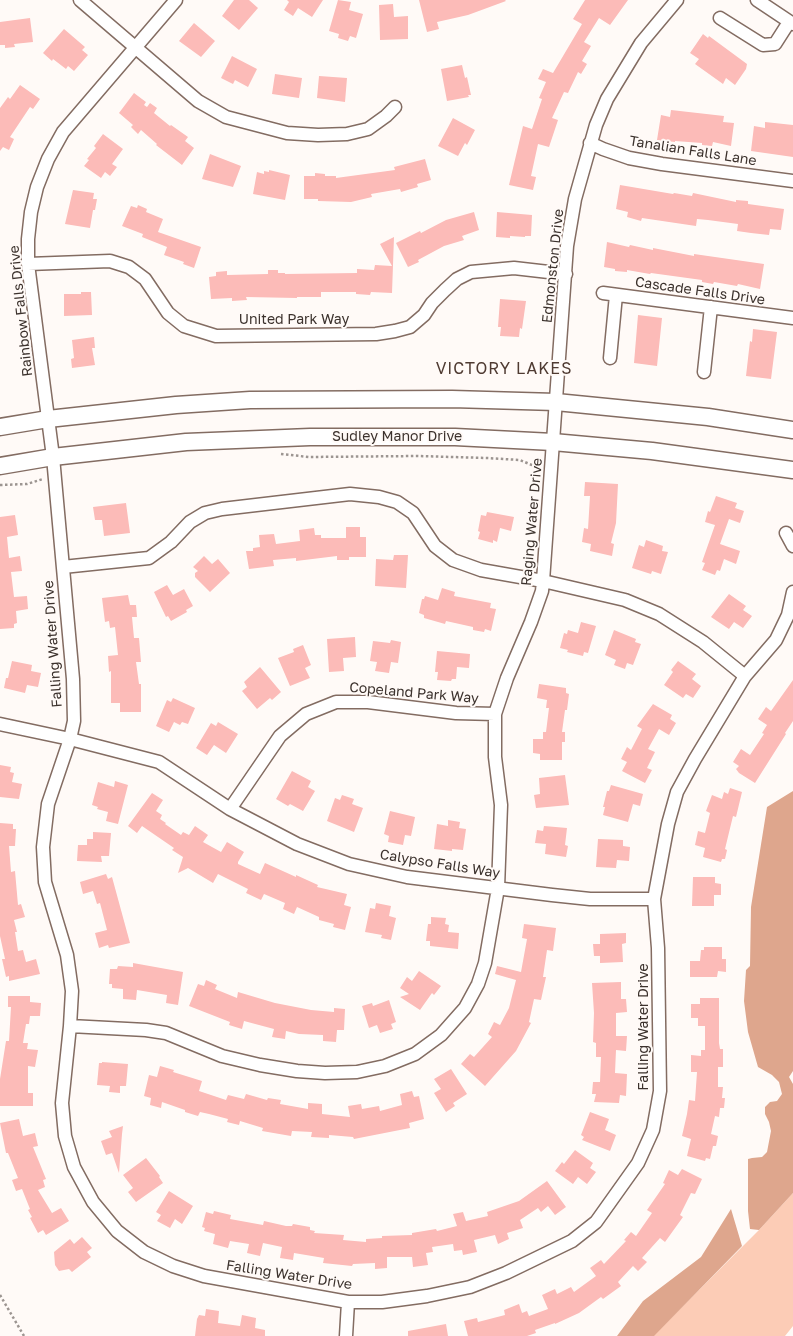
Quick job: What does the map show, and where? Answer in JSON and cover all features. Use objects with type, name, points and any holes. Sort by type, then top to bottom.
[{"type":"main road","points":[[0,427],[48,419],[176,405],[250,400],[452,398],[556,402],[708,418],[793,430]]},
{"type":"main road","name":"Sudley Manor Drive","points":[[0,466],[52,457],[186,442],[310,437],[455,437],[553,442],[652,451],[793,470]]},
{"type":"street","points":[[80,0],[198,101],[226,117],[258,127],[287,133],[347,134],[368,128],[386,116],[395,107]]},
{"type":"street","name":"Rainbow Falls Drive","points":[[52,457],[28,264],[31,212],[37,186],[48,159],[63,132],[176,0]]},
{"type":"street","name":"Edmonston Drive","points":[[553,442],[567,246],[575,199],[590,143],[607,99],[641,43],[677,0]]},
{"type":"street","points":[[720,18],[763,45],[775,44],[791,23],[757,0]]},
{"type":"street","name":"Tanalian Falls Lane","points":[[590,143],[628,158],[793,181]]},
{"type":"street","name":"United Park Way","points":[[28,264],[110,261],[129,267],[145,279],[168,313],[184,326],[216,336],[386,333],[410,327],[424,315],[432,303],[457,279],[471,272],[514,268],[566,274]]},
{"type":"street","name":"Cascade Falls Drive","points":[[603,293],[793,318]]},
{"type":"street","points":[[610,358],[616,295]]},
{"type":"street","points":[[704,372],[711,308]]},
{"type":"street","name":"Raging Water Drive","points":[[70,1026],[146,1030],[166,1033],[222,1056],[296,1071],[324,1073],[357,1072],[385,1066],[415,1054],[441,1035],[464,1008],[478,984],[485,963],[498,888],[501,805],[495,757],[495,714],[506,678],[531,622],[542,591],[553,442]]},
{"type":"street","name":"Falling Water Drive","points":[[52,457],[73,679],[74,720],[70,739],[48,804],[43,847],[45,882],[67,955],[72,991],[62,1103],[65,1136],[74,1166],[88,1193],[117,1231],[144,1252],[173,1266],[204,1276],[348,1302],[382,1302],[427,1296],[470,1287],[506,1272],[572,1241],[596,1222],[638,1163],[653,1130],[660,1092],[658,948],[654,899],[668,824],[677,792],[745,676],[776,640],[788,614],[793,592]]},
{"type":"street","points":[[63,567],[149,558],[171,542],[190,522],[204,513],[222,508],[350,494],[379,497],[398,502],[413,512],[435,546],[453,560],[481,570],[543,581],[625,600],[659,614],[703,642],[745,676]]},
{"type":"street","points":[[786,533],[793,546]]},
{"type":"street","name":"Copeland Park Way","points":[[230,809],[280,736],[306,714],[336,702],[368,702],[456,713],[495,714]]},
{"type":"street","name":"Calypso Falls Way","points":[[0,724],[70,739],[159,762],[230,809],[297,844],[349,864],[407,877],[590,899],[654,899]]},
{"type":"street","points":[[346,1336],[348,1302]]},
{"type":"path","points":[[280,454],[309,457],[418,456],[487,458],[520,460],[534,466]]},
{"type":"path","points":[[0,485],[26,484]]},
{"type":"path","points":[[0,1295],[24,1336]]},
{"type":"shaded area","points":[[793,791],[793,1071],[789,1077],[793,1084],[793,1193],[759,1230],[750,1229],[748,1159],[762,1157],[767,1152],[771,1131],[765,1114],[765,1107],[770,1102],[777,1101],[782,1094],[779,1082],[772,1075],[758,1067],[748,1032],[744,1001],[746,970],[750,966],[751,907],[767,807]]},
{"type":"shaded area","points":[[793,1193],[793,1326],[785,1336],[653,1336],[759,1230]]},
{"type":"shaded area","points":[[731,1209],[742,1246],[654,1336],[617,1336],[643,1301],[701,1257]]},
{"type":"building","points":[[234,0],[249,0],[258,8],[239,30],[222,16]]},
{"type":"building","points":[[287,0],[323,0],[312,17],[298,8],[293,16],[284,10],[289,2]]},
{"type":"building","points":[[338,0],[351,2],[349,10],[363,14],[356,38],[350,36],[348,41],[338,38],[339,34],[329,31]]},
{"type":"building","points":[[419,0],[506,1],[468,15],[437,22],[439,29],[427,32]]},
{"type":"building","points":[[585,0],[628,0],[610,25],[599,18],[584,42],[591,46],[582,61],[587,64],[581,74],[578,72],[568,93],[564,92],[552,118],[558,120],[549,147],[538,144],[531,176],[536,177],[533,190],[509,185],[523,126],[532,129],[542,99],[539,98],[546,82],[538,79],[543,69],[553,73],[582,24],[573,19]]},
{"type":"building","points":[[393,4],[394,17],[408,16],[408,39],[380,40],[379,5]]},
{"type":"building","points":[[30,18],[33,42],[14,44],[15,47],[5,48],[5,45],[0,45],[0,22]]},
{"type":"building","points":[[194,23],[215,41],[201,57],[179,41]]},
{"type":"building","points":[[64,29],[85,47],[82,50],[88,55],[74,71],[68,66],[66,69],[53,59],[52,61],[43,53]]},
{"type":"building","points":[[703,34],[708,38],[709,36],[747,64],[746,69],[735,85],[726,78],[723,84],[695,64],[699,59],[690,53]]},
{"type":"building","points":[[232,56],[257,69],[248,87],[235,80],[233,84],[221,78]]},
{"type":"building","points":[[462,65],[471,95],[447,101],[441,69]]},
{"type":"building","points":[[275,74],[302,78],[299,98],[272,94]]},
{"type":"building","points":[[319,76],[347,78],[345,102],[317,98]]},
{"type":"building","points":[[20,85],[40,99],[33,109],[30,107],[10,137],[14,139],[9,150],[3,147],[0,151],[0,108],[8,97],[10,99]]},
{"type":"building","points":[[134,93],[146,102],[144,105],[147,107],[150,103],[157,108],[154,113],[188,137],[185,141],[194,148],[182,165],[156,145],[141,130],[138,134],[131,127],[133,125],[119,113]]},
{"type":"building","points":[[671,110],[724,116],[723,122],[734,123],[731,146],[713,142],[712,146],[702,145],[702,143],[657,140],[661,115],[670,117]]},
{"type":"building","points":[[453,118],[475,130],[467,145],[465,143],[458,156],[438,146]]},
{"type":"building","points":[[765,122],[793,125],[793,157],[751,151],[754,126],[765,128]]},
{"type":"building","points":[[103,134],[123,149],[112,164],[117,167],[110,176],[105,172],[101,178],[84,166],[96,148],[94,146]]},
{"type":"building","points":[[210,154],[241,166],[233,187],[202,179]]},
{"type":"building","points":[[425,159],[431,180],[417,184],[418,187],[401,192],[400,189],[371,194],[372,197],[351,202],[304,199],[304,176],[315,176],[315,173],[325,174],[325,176],[336,176],[336,178],[395,170],[394,167]]},
{"type":"building","points":[[269,170],[290,175],[285,200],[253,194],[257,172],[264,174],[264,171],[269,172]]},
{"type":"building","points":[[620,185],[673,194],[692,196],[693,193],[736,202],[736,200],[748,201],[748,204],[784,209],[781,230],[770,229],[769,235],[737,231],[738,224],[708,220],[697,219],[696,226],[642,218],[641,221],[627,217],[628,212],[616,209]]},
{"type":"building","points":[[73,190],[94,193],[93,199],[97,199],[90,228],[65,224]]},
{"type":"building","points":[[138,205],[147,209],[146,212],[163,219],[158,232],[201,247],[194,268],[183,264],[184,262],[164,255],[167,247],[142,237],[143,234],[122,226],[131,206],[137,208]]},
{"type":"building","points":[[474,212],[479,230],[462,236],[464,240],[444,246],[408,267],[396,243],[446,220]]},
{"type":"building","points":[[497,212],[532,215],[531,236],[496,237]]},
{"type":"building","points":[[394,237],[392,293],[371,292],[370,295],[356,294],[356,292],[321,292],[321,297],[246,297],[247,300],[232,301],[232,298],[211,299],[209,277],[216,276],[216,272],[227,271],[227,275],[268,274],[268,270],[278,270],[278,273],[285,274],[357,273],[357,269],[374,270],[375,265],[392,266],[380,244]]},
{"type":"building","points":[[607,242],[629,247],[630,245],[694,256],[694,254],[764,264],[760,289],[738,284],[737,286],[714,282],[713,284],[702,282],[702,280],[627,270],[627,272],[615,271],[615,269],[604,267]]},
{"type":"building","points":[[81,292],[91,292],[92,315],[64,316],[64,294],[81,294]]},
{"type":"building","points":[[500,299],[526,301],[519,337],[500,336],[501,327],[498,327]]},
{"type":"building","points":[[638,315],[662,318],[657,366],[634,363]]},
{"type":"building","points":[[753,329],[777,332],[771,379],[746,376]]},
{"type":"building","points":[[94,337],[95,348],[92,348],[95,365],[72,368],[71,359],[74,358],[72,340]]},
{"type":"building","points":[[585,482],[618,484],[616,523],[611,543],[614,544],[612,556],[590,551],[591,544],[582,542],[584,528],[588,529],[590,496],[584,496]]},
{"type":"building","points":[[716,496],[737,503],[735,508],[744,511],[740,523],[729,519],[720,544],[740,551],[736,564],[724,559],[720,571],[717,570],[715,575],[702,570],[705,563],[702,562],[715,525],[705,522],[708,511],[710,512]]},
{"type":"building","points":[[126,503],[130,533],[104,536],[102,520],[95,520],[93,507]]},
{"type":"building","points":[[487,512],[514,517],[511,531],[500,528],[497,542],[493,540],[493,543],[478,539],[481,515],[486,516]]},
{"type":"building","points":[[15,515],[18,535],[7,537],[9,558],[20,556],[22,571],[11,572],[14,597],[27,596],[28,609],[16,611],[17,623],[14,624],[14,628],[0,629],[0,517]]},
{"type":"building","points":[[346,527],[360,527],[360,537],[366,537],[366,557],[349,557],[349,560],[337,560],[337,556],[296,561],[296,558],[273,560],[274,566],[249,569],[246,551],[253,551],[253,548],[260,547],[259,535],[274,534],[276,544],[300,541],[299,530],[314,528],[315,535],[321,535],[321,538],[346,538]]},
{"type":"building","points":[[646,540],[663,546],[662,551],[668,552],[661,574],[652,571],[651,574],[632,568],[639,545],[644,547]]},
{"type":"building","points":[[394,555],[408,555],[406,588],[375,586],[376,559],[393,560]]},
{"type":"building","points":[[204,556],[212,564],[218,559],[230,573],[210,592],[195,577],[195,573],[198,571],[193,567]]},
{"type":"building","points":[[167,585],[173,595],[184,589],[193,606],[186,610],[187,612],[171,621],[168,616],[166,617],[154,592]]},
{"type":"building","points":[[442,588],[455,592],[454,596],[491,603],[490,608],[496,609],[491,631],[485,629],[484,632],[473,630],[473,627],[446,621],[445,624],[424,618],[424,615],[419,613],[422,599],[425,596],[438,600]]},
{"type":"building","points":[[729,594],[746,606],[743,610],[752,616],[743,628],[734,622],[729,629],[711,617]]},
{"type":"building","points":[[128,595],[130,605],[136,605],[137,617],[132,617],[134,638],[139,638],[141,662],[136,662],[139,684],[141,684],[141,712],[120,712],[120,703],[111,703],[111,671],[109,672],[108,656],[118,655],[115,627],[110,628],[109,621],[105,622],[102,598]]},
{"type":"building","points":[[581,622],[596,626],[588,653],[584,652],[583,656],[560,648],[564,633],[567,634],[568,630],[578,633]]},
{"type":"building","points":[[614,630],[636,639],[635,642],[641,644],[633,665],[627,663],[625,669],[614,665],[616,660],[605,655]]},
{"type":"building","points":[[355,637],[356,657],[343,658],[344,671],[329,672],[327,639]]},
{"type":"building","points":[[391,640],[401,642],[398,663],[391,662],[389,673],[375,671],[377,662],[370,661],[373,641],[390,643]]},
{"type":"building","points":[[303,645],[311,665],[305,668],[310,678],[290,686],[278,658],[294,652],[293,649]]},
{"type":"building","points":[[437,651],[470,654],[469,668],[457,667],[456,679],[451,681],[437,680],[438,672],[435,672]]},
{"type":"building","points":[[12,661],[32,665],[31,671],[41,673],[38,687],[27,685],[25,693],[4,688]]},
{"type":"building","points":[[678,661],[696,674],[692,679],[701,686],[693,698],[686,694],[683,698],[664,685],[673,672],[671,670]]},
{"type":"building","points":[[260,667],[281,692],[257,709],[242,691],[247,687],[244,682]]},
{"type":"building","points":[[793,680],[793,721],[755,783],[739,773],[736,769],[739,766],[733,762],[741,749],[750,755],[764,734],[762,733],[767,725],[758,719],[766,707],[771,711]]},
{"type":"building","points":[[539,684],[566,688],[566,693],[569,694],[562,732],[565,732],[565,742],[562,742],[562,760],[540,760],[540,754],[533,753],[533,739],[543,739],[543,732],[546,732],[549,708],[546,708],[547,700],[537,698]]},
{"type":"building","points":[[173,698],[195,708],[188,724],[182,722],[180,725],[174,722],[169,732],[156,726],[167,700],[171,702]]},
{"type":"building","points":[[653,704],[672,715],[670,719],[676,723],[669,735],[659,729],[648,749],[655,752],[647,768],[652,770],[645,783],[622,771],[627,762],[621,759],[627,747],[631,750],[642,729],[637,726]]},
{"type":"building","points":[[218,722],[238,734],[226,753],[214,745],[207,755],[196,748],[211,723],[216,726]]},
{"type":"building","points":[[0,765],[11,767],[10,772],[14,773],[12,782],[22,784],[19,799],[0,797]]},
{"type":"building","points":[[292,771],[311,781],[308,787],[315,791],[303,811],[290,804],[288,806],[276,799]]},
{"type":"building","points":[[565,775],[569,805],[536,808],[534,795],[540,794],[539,778]]},
{"type":"building","points":[[115,781],[128,785],[118,824],[106,821],[108,812],[97,809],[98,807],[92,805],[98,782],[114,787]]},
{"type":"building","points":[[611,785],[643,794],[640,806],[633,804],[628,822],[603,815],[607,791],[609,791]]},
{"type":"building","points":[[730,788],[742,792],[736,817],[733,816],[725,849],[727,850],[725,859],[722,859],[721,862],[703,857],[705,848],[695,845],[698,831],[705,833],[710,813],[706,811],[712,795],[722,799],[724,792],[728,794]]},
{"type":"building","points":[[152,793],[163,800],[156,811],[162,815],[160,819],[181,835],[183,832],[189,835],[195,826],[208,835],[203,842],[221,852],[227,842],[244,852],[238,864],[260,874],[265,863],[318,885],[317,887],[347,894],[344,905],[351,907],[345,930],[333,927],[334,924],[319,920],[319,917],[297,907],[294,914],[283,909],[285,903],[264,894],[261,900],[246,893],[248,889],[218,874],[213,883],[188,868],[178,873],[183,857],[172,850],[174,848],[142,826],[137,833],[128,826]]},
{"type":"building","points":[[342,795],[354,799],[352,804],[363,808],[354,832],[327,821],[335,798],[340,800]]},
{"type":"building","points":[[390,811],[415,817],[411,836],[405,835],[403,845],[388,842],[389,836],[384,834]]},
{"type":"building","points":[[448,820],[460,822],[459,828],[466,829],[463,850],[434,849],[437,824],[448,826]]},
{"type":"building","points":[[0,823],[13,824],[13,829],[16,829],[15,846],[9,846],[11,872],[15,871],[18,905],[21,904],[25,917],[14,920],[18,951],[23,950],[26,962],[36,959],[40,974],[9,981],[9,976],[6,977],[2,959],[5,959],[0,936]]},
{"type":"building","points":[[544,826],[567,828],[565,845],[568,846],[566,857],[545,854],[546,844],[535,843],[537,830],[543,831]]},
{"type":"building","points":[[93,832],[111,833],[109,856],[101,856],[102,862],[77,861],[78,845],[87,845],[87,839],[93,839]]},
{"type":"building","points":[[598,839],[623,840],[623,846],[630,847],[629,861],[617,860],[616,868],[596,867]]},
{"type":"building","points":[[106,874],[108,879],[112,877],[130,943],[109,948],[108,945],[99,948],[95,933],[107,930],[100,903],[97,904],[93,891],[83,894],[80,882]]},
{"type":"building","points":[[693,877],[715,877],[715,883],[721,884],[721,895],[714,895],[714,906],[692,906]]},
{"type":"building","points":[[376,903],[391,906],[389,916],[396,918],[391,940],[381,938],[382,935],[365,932],[370,908],[375,909]]},
{"type":"building","points":[[431,917],[446,918],[445,924],[449,925],[448,932],[459,933],[458,949],[430,946],[430,941],[426,941],[428,924],[431,924]]},
{"type":"building","points":[[524,924],[556,928],[553,951],[547,950],[543,977],[546,977],[541,1000],[534,999],[529,1022],[531,1023],[516,1051],[485,1086],[461,1064],[470,1054],[474,1057],[492,1037],[488,1034],[494,1022],[500,1025],[509,1008],[516,980],[495,974],[497,966],[521,972],[527,939],[522,938]]},
{"type":"building","points":[[626,933],[626,943],[622,944],[623,962],[600,963],[600,956],[594,956],[593,944],[600,944],[600,934]]},
{"type":"building","points":[[704,947],[722,947],[722,959],[726,959],[726,972],[718,971],[717,977],[690,977],[690,961],[700,961],[701,950],[704,950]]},
{"type":"building","points":[[133,963],[183,972],[178,1005],[166,1003],[167,995],[137,990],[136,1000],[123,999],[123,989],[112,988],[112,984],[109,984],[110,969],[117,969],[118,966],[133,967]]},
{"type":"building","points":[[419,971],[441,986],[434,995],[432,993],[420,1010],[400,997],[409,994],[400,988],[407,977],[412,981]]},
{"type":"building","points":[[206,980],[217,985],[215,989],[237,998],[238,992],[275,1003],[311,1010],[334,1012],[334,1008],[345,1009],[344,1030],[337,1030],[336,1042],[323,1041],[323,1035],[299,1034],[286,1031],[285,1039],[272,1037],[274,1029],[244,1021],[242,1029],[229,1025],[230,1022],[189,1006],[198,984],[204,986]]},
{"type":"building","points":[[621,982],[621,999],[626,999],[627,1012],[616,1013],[616,1036],[627,1036],[626,1051],[616,1050],[615,1073],[627,1074],[626,1096],[620,1095],[619,1103],[594,1102],[596,1094],[592,1094],[593,1082],[600,1082],[601,1057],[596,1057],[596,1043],[593,1042],[592,983]]},
{"type":"building","points":[[8,996],[30,996],[30,1002],[41,1003],[40,1016],[30,1016],[29,1024],[26,1024],[23,1043],[28,1043],[27,1049],[38,1050],[35,1067],[28,1066],[28,1093],[33,1093],[33,1106],[0,1106],[0,1079],[6,1041],[9,1041],[11,1007],[8,1007]]},
{"type":"building","points":[[700,998],[719,998],[719,1043],[720,1049],[723,1049],[723,1067],[718,1067],[718,1087],[723,1087],[722,1098],[725,1098],[724,1108],[720,1108],[719,1117],[715,1116],[711,1134],[718,1136],[716,1146],[713,1146],[710,1159],[706,1158],[705,1161],[687,1156],[691,1139],[682,1136],[689,1100],[695,1101],[697,1072],[691,1072],[691,1055],[701,1056],[701,1050],[705,1050],[705,1026],[698,1026],[698,1018],[691,1018],[691,1004],[700,1004]]},
{"type":"building","points":[[389,1000],[396,1022],[391,1024],[393,1029],[380,1033],[377,1025],[369,1028],[362,1006],[372,1003],[373,1006]]},
{"type":"building","points":[[99,1063],[128,1064],[126,1086],[120,1086],[120,1093],[109,1092],[110,1086],[97,1085]]},
{"type":"building","points":[[160,1066],[202,1081],[199,1091],[226,1100],[228,1095],[244,1099],[246,1094],[267,1100],[268,1098],[281,1100],[280,1104],[308,1109],[308,1103],[322,1104],[322,1114],[350,1117],[348,1106],[361,1104],[362,1109],[379,1106],[380,1111],[402,1105],[400,1094],[412,1091],[414,1097],[419,1096],[424,1119],[409,1123],[410,1128],[354,1139],[353,1137],[329,1135],[329,1138],[311,1137],[312,1132],[292,1131],[291,1136],[262,1131],[263,1128],[240,1121],[239,1125],[227,1122],[228,1119],[200,1112],[198,1116],[162,1102],[161,1108],[150,1105],[151,1098],[144,1096],[149,1075],[157,1077]]},
{"type":"building","points":[[451,1069],[467,1094],[453,1103],[455,1106],[446,1112],[434,1093],[441,1089],[434,1079]]},
{"type":"building","points":[[590,1112],[609,1119],[605,1130],[616,1135],[610,1151],[582,1140],[584,1137],[581,1135]]},
{"type":"building","points":[[19,1119],[23,1136],[35,1133],[38,1146],[33,1147],[46,1179],[43,1180],[45,1187],[38,1190],[52,1213],[61,1208],[69,1221],[46,1235],[43,1230],[38,1233],[30,1218],[32,1217],[28,1210],[30,1209],[22,1189],[16,1191],[12,1180],[18,1178],[8,1153],[6,1153],[0,1123]]},
{"type":"building","points":[[123,1126],[119,1173],[112,1153],[106,1155],[101,1141],[112,1137],[109,1131]]},
{"type":"building","points":[[575,1150],[593,1163],[590,1168],[596,1172],[587,1184],[578,1177],[573,1184],[555,1171],[562,1162],[564,1164]]},
{"type":"building","points":[[146,1158],[163,1183],[136,1202],[128,1192],[133,1188],[123,1175]]},
{"type":"building","points":[[682,1169],[702,1179],[695,1194],[691,1193],[680,1215],[683,1217],[665,1242],[660,1238],[642,1258],[647,1262],[638,1271],[633,1266],[618,1282],[621,1286],[603,1299],[601,1297],[579,1313],[555,1324],[535,1330],[536,1333],[527,1336],[468,1336],[464,1321],[477,1318],[478,1322],[505,1315],[504,1310],[519,1304],[522,1313],[527,1311],[529,1316],[548,1309],[542,1295],[555,1289],[557,1294],[571,1287],[574,1292],[596,1276],[590,1268],[601,1260],[604,1264],[626,1241],[624,1240],[631,1232],[636,1236],[652,1213],[647,1210],[665,1184],[663,1183],[669,1170],[678,1175]]},
{"type":"building","points":[[547,1181],[566,1207],[555,1215],[548,1206],[541,1212],[538,1208],[520,1220],[523,1228],[507,1233],[509,1239],[498,1244],[495,1235],[474,1240],[477,1252],[463,1255],[462,1250],[454,1251],[453,1244],[432,1247],[433,1252],[426,1253],[428,1265],[413,1267],[412,1257],[387,1257],[387,1268],[375,1269],[375,1263],[353,1264],[352,1266],[323,1263],[324,1258],[294,1253],[293,1260],[280,1258],[282,1247],[263,1243],[260,1256],[247,1253],[249,1244],[230,1241],[228,1248],[213,1244],[215,1234],[204,1231],[205,1228],[202,1227],[206,1212],[213,1214],[214,1211],[231,1215],[230,1219],[263,1225],[264,1221],[286,1226],[292,1226],[293,1224],[310,1227],[310,1230],[315,1231],[314,1233],[344,1235],[343,1240],[366,1242],[366,1239],[382,1238],[382,1236],[412,1235],[412,1233],[436,1229],[437,1231],[457,1226],[453,1214],[463,1212],[466,1221],[488,1216],[487,1212],[519,1201]]},
{"type":"building","points":[[169,1191],[193,1206],[182,1224],[175,1219],[170,1228],[157,1221],[161,1215],[156,1212]]},
{"type":"building","points":[[82,1237],[92,1248],[87,1252],[91,1257],[72,1272],[69,1269],[59,1271],[55,1265],[54,1252],[70,1239],[74,1244]]},
{"type":"building","points":[[206,1309],[219,1311],[218,1323],[240,1326],[242,1315],[256,1318],[255,1328],[265,1330],[265,1336],[195,1336],[197,1319],[199,1315],[205,1316]]},
{"type":"building","points":[[446,1324],[448,1336],[408,1336],[408,1331]]},
{"type":"district","name":"VICTORY LAKES","points":[[504,369]]}]
